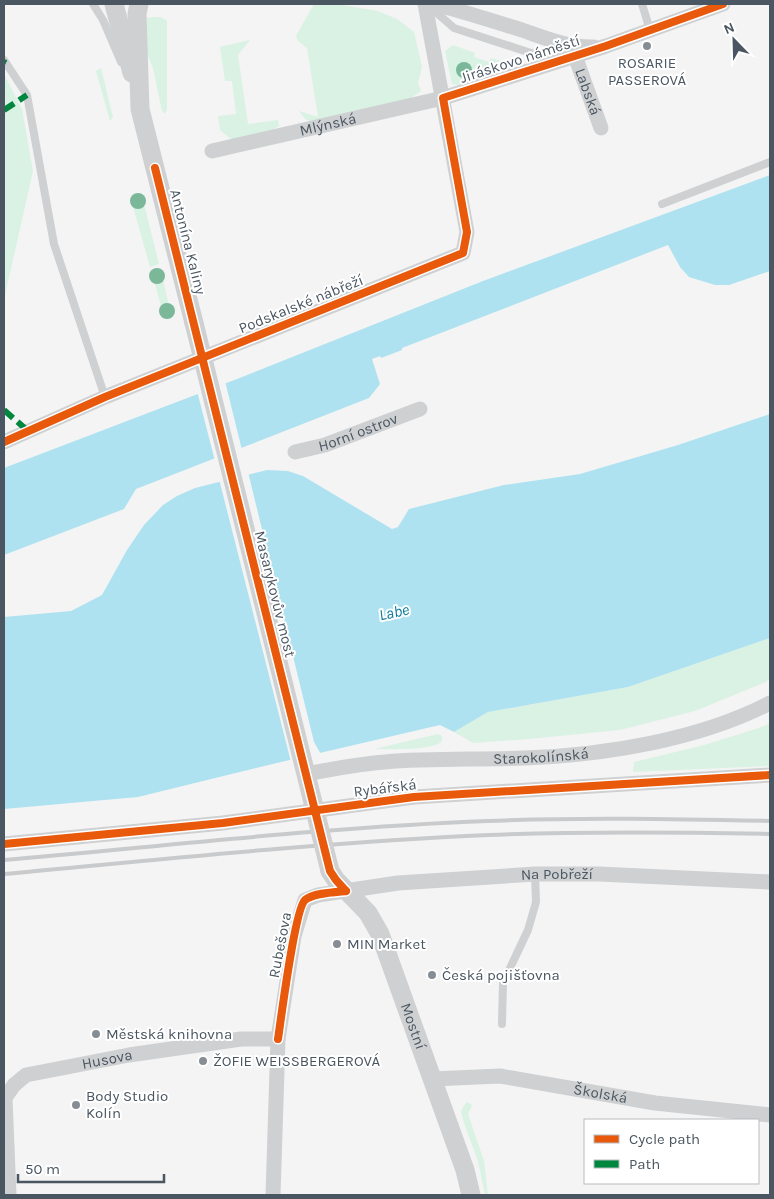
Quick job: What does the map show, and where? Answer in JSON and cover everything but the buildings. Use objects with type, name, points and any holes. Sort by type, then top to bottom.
[{"type":"street","points":[[114,4],[140,108]]},
{"type":"street","name":"Antonína Kaliny","points":[[139,4],[137,14],[140,108],[194,323]]},
{"type":"street","name":"Jiráskovo náměstí","points":[[426,4],[443,98],[606,46]]},
{"type":"street","name":"Jiráskovo náměstí","points":[[433,4],[460,10],[575,46],[606,46]]},
{"type":"street","points":[[606,46],[723,4]]},
{"type":"street","name":"Labská","points":[[575,56],[601,128]]},
{"type":"street","name":"Mlýnská","points":[[212,151],[443,98]]},
{"type":"street","name":"Podskalské nábřeží","points":[[4,442],[105,397],[464,253],[467,232],[443,98]]},
{"type":"street","name":"Masarykovův most","points":[[194,323],[330,871]]},
{"type":"street","name":"Horní ostrov","points":[[296,452],[325,446],[420,410]]},
{"type":"street","name":"Starokolínská","points":[[306,774],[384,762],[527,758],[618,750],[703,730],[770,703]]},
{"type":"street","name":"Rybářská","points":[[4,844],[223,823],[414,797],[770,775]]},
{"type":"street","name":"Mostní","points":[[330,871],[336,880],[368,913],[380,934],[465,1170],[471,1195]]},
{"type":"street","name":"Na Pobřeží","points":[[346,891],[398,883],[536,874],[600,874],[770,882]]},
{"type":"street","name":"Rubešova","points":[[272,1195],[278,1039],[294,936],[303,903],[309,897],[346,891]]},
{"type":"street","name":"Husova","points":[[4,1098],[14,1085],[26,1075],[241,1038],[278,1039]]},
{"type":"street","name":"Školská","points":[[432,1080],[500,1076],[655,1103],[770,1114]]},
{"type":"street","points":[[4,1098],[9,1195]]},
{"type":"lane","points":[[93,4],[103,20],[140,108]]},
{"type":"lane","points":[[426,4],[454,28],[531,53],[557,57],[575,56]]},
{"type":"lane","points":[[642,4],[650,30]]},
{"type":"lane","points":[[4,60],[27,95],[54,244],[105,397]]},
{"type":"lane","points":[[662,204],[770,162]]},
{"type":"lane","points":[[502,1024],[503,983],[528,930],[536,902],[536,874]]},
{"type":"green space","points":[[314,4],[336,4],[378,11],[397,19],[414,32],[422,67],[418,83],[421,91],[408,100],[313,123],[305,119],[299,111],[318,117],[307,48],[298,41],[296,36]]},
{"type":"green space","points":[[161,17],[167,21],[167,110],[165,114],[162,111],[153,68],[147,54],[146,18]]},
{"type":"green space","points":[[250,40],[238,55],[248,124],[278,120],[279,126],[271,131],[232,140],[220,130],[218,116],[236,114],[232,81],[225,81],[220,47]]},
{"type":"green space","points":[[453,45],[475,53],[474,57],[489,62],[491,58],[516,66],[458,85],[452,84],[445,51]]},
{"type":"green space","points":[[101,68],[113,117],[110,121],[96,71]]},
{"type":"green space","points":[[4,74],[22,109],[33,171],[4,300]]},
{"type":"green space","points":[[143,200],[159,264],[150,267],[132,203]]},
{"type":"green space","points":[[162,275],[170,310],[163,313],[153,277]]},
{"type":"green space","points":[[770,638],[770,678],[766,682],[695,711],[620,730],[529,739],[473,743],[454,732],[488,712],[628,687]]},
{"type":"green space","points":[[770,723],[770,766],[633,772],[634,762],[704,745]]},
{"type":"green space","points":[[438,734],[442,736],[442,741],[430,746],[410,749],[374,749]]},
{"type":"green space","points":[[467,1102],[472,1105],[468,1114],[484,1161],[488,1195],[485,1195],[478,1161],[461,1112]]},
{"type":"water","points":[[770,175],[770,271],[729,285],[715,285],[689,277],[680,267],[668,245],[402,348],[402,350],[381,358],[380,356],[372,359],[380,384],[369,398],[136,489],[124,509],[4,555],[4,468],[237,379],[483,281]]},
{"type":"water","name":"Labe","points":[[770,414],[770,638],[628,687],[488,712],[454,732],[440,725],[138,797],[4,809],[4,617],[71,611],[102,595],[127,550],[144,525],[163,505],[177,496],[195,488],[267,470],[288,471],[303,476],[392,529],[398,527],[409,509],[504,485],[580,474],[678,445]]},
{"type":"pier","points":[[225,381],[242,450],[215,461],[197,391]]},
{"type":"pier","points":[[248,472],[314,742],[322,756],[291,762],[219,479]]},
{"type":"railway","points":[[4,860],[307,832],[428,824],[594,819],[770,821]]},
{"type":"railway","points":[[4,874],[428,838],[594,832],[770,834]]},
{"type":"marked path","points":[[4,110],[27,95]]},
{"type":"marked path","points":[[4,410],[28,431]]},
{"type":"cycle path","points":[[4,442],[105,397],[463,253],[467,232],[443,98],[606,46],[723,4]]},
{"type":"cycle path","points":[[155,168],[330,871],[346,891]]},
{"type":"cycle path","points":[[4,844],[223,823],[414,797],[770,775]]},
{"type":"cycle path","points":[[278,1039],[293,943],[301,908],[305,900],[313,896],[346,891]]},
{"type":"place","name":"ROSARIE PASSEROVÁ","points":[[647,46]]},
{"type":"place","name":"MIN Market","points":[[337,944]]},
{"type":"place","name":"Česká pojišťovna","points":[[432,975]]},
{"type":"place","name":"Městská knihovna","points":[[96,1034]]},
{"type":"place","name":"ŽOFIE WEISSBERGEROVÁ","points":[[203,1061]]},
{"type":"place","name":"Body Studio Kolín","points":[[76,1105]]}]
